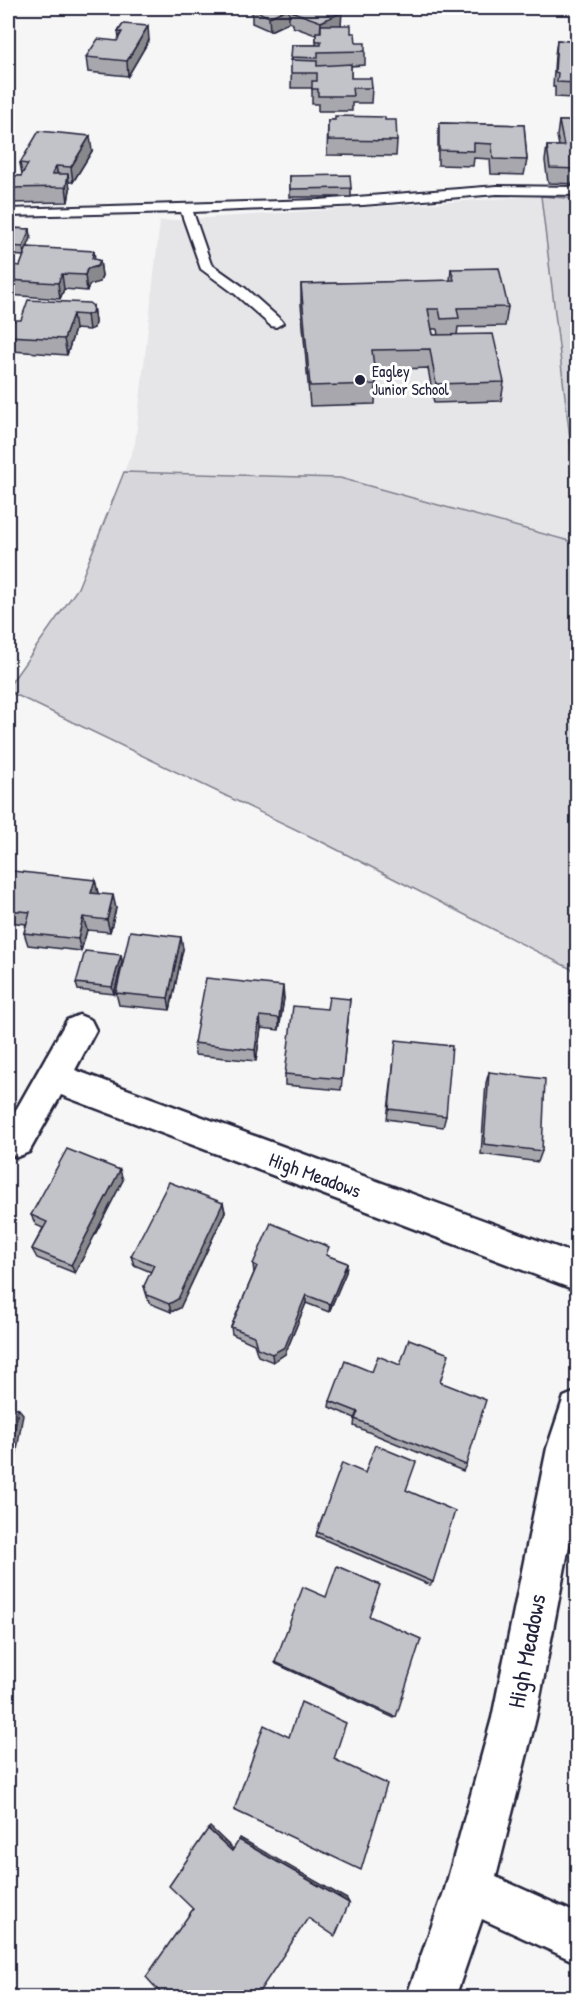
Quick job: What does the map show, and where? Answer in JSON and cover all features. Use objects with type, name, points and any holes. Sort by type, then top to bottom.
[{"type":"street","points":[[16,1141],[79,1030]]},
{"type":"street","name":"High Meadows","points":[[53,1077],[578,1273]]},
{"type":"street","name":"High Meadows","points":[[430,1998],[469,1889],[514,1718],[567,1448],[578,1411]]},
{"type":"street","points":[[469,1889],[578,1939]]},
{"type":"lane","points":[[8,213],[186,209],[365,201],[520,188],[578,191]]},
{"type":"lane","points":[[186,209],[205,266],[240,291],[276,323]]},
{"type":"shaded area","name":"Eagley Junior School","points":[[541,196],[577,199],[577,543],[340,478],[124,472],[135,444],[160,221]]},
{"type":"shaded area","points":[[541,196],[577,199],[577,497]]},
{"type":"shaded area","points":[[124,472],[340,478],[577,543],[577,972],[324,843],[8,691],[8,687],[78,588]]},
{"type":"building","points":[[289,8],[269,17],[252,9]]},
{"type":"building","points":[[289,8],[331,8],[342,12],[321,22],[293,12],[296,11]]},
{"type":"building","points":[[123,24],[148,26],[127,61],[86,57],[98,39],[117,41],[122,32],[118,32]]},
{"type":"building","points":[[321,25],[351,25],[351,33],[355,33],[356,43],[365,43],[365,51],[318,52],[318,58],[291,57],[292,45],[321,45],[321,41],[316,41],[316,32],[321,32]]},
{"type":"building","points":[[557,40],[578,42],[576,83],[557,82],[558,73],[555,72]]},
{"type":"building","points":[[291,60],[317,61],[317,66],[351,64],[351,78],[371,78],[372,88],[352,88],[353,96],[318,96],[318,89],[312,89],[312,81],[317,81],[317,73],[291,73]]},
{"type":"building","points":[[335,116],[385,117],[385,120],[396,120],[397,141],[328,140],[328,120],[335,120]]},
{"type":"building","points":[[559,121],[578,121],[578,169],[550,168],[547,146],[564,146]]},
{"type":"building","points":[[439,123],[524,125],[527,160],[493,159],[492,144],[474,143],[474,151],[439,150]]},
{"type":"building","points":[[39,131],[90,136],[71,167],[56,166],[52,174],[68,174],[66,187],[8,188],[8,176],[21,176],[28,164],[20,163]]},
{"type":"building","points":[[350,175],[351,188],[290,189],[290,176]]},
{"type":"building","points":[[8,228],[30,229],[23,247],[8,246]]},
{"type":"building","points":[[27,247],[94,251],[92,258],[100,261],[98,266],[87,269],[85,275],[62,274],[58,283],[8,280],[12,265],[20,266]]},
{"type":"building","points":[[499,268],[508,307],[457,308],[459,318],[441,319],[439,309],[428,309],[433,335],[493,334],[504,382],[436,384],[430,349],[372,350],[376,384],[310,386],[301,284],[454,280],[451,269]]},
{"type":"building","points":[[28,300],[89,303],[93,306],[92,313],[73,314],[64,339],[8,336],[14,320],[21,320]]},
{"type":"building","points":[[12,871],[95,880],[91,893],[113,895],[107,920],[83,917],[78,939],[24,933],[30,912],[8,910],[8,886]]},
{"type":"building","points":[[130,931],[181,937],[168,998],[116,993]]},
{"type":"building","points":[[85,951],[121,955],[112,987],[76,983]]},
{"type":"building","points":[[206,978],[283,986],[279,1018],[260,1016],[255,1050],[194,1043]]},
{"type":"building","points":[[329,997],[350,999],[342,1079],[285,1074],[293,1006],[327,1009]]},
{"type":"building","points":[[396,1040],[452,1046],[446,1116],[389,1109]]},
{"type":"building","points":[[489,1072],[545,1079],[542,1151],[484,1144]]},
{"type":"building","points":[[578,1139],[578,1180],[576,1180]]},
{"type":"building","points":[[67,1149],[120,1170],[71,1265],[32,1249],[47,1222],[31,1215]]},
{"type":"building","points":[[169,1182],[223,1203],[178,1299],[169,1304],[147,1295],[144,1286],[154,1265],[131,1256]]},
{"type":"building","points":[[271,1223],[329,1247],[326,1255],[347,1263],[330,1304],[306,1295],[285,1347],[272,1354],[257,1348],[254,1336],[231,1327],[257,1266],[253,1264]]},
{"type":"building","points":[[409,1339],[449,1354],[440,1382],[486,1400],[466,1465],[355,1419],[358,1412],[330,1401],[345,1361],[372,1372],[378,1356],[400,1365]]},
{"type":"building","points":[[8,1407],[18,1408],[8,1472]]},
{"type":"building","points":[[375,1445],[416,1462],[406,1490],[455,1511],[433,1582],[317,1532],[342,1463],[365,1473]]},
{"type":"building","points":[[337,1566],[380,1585],[369,1616],[421,1639],[396,1717],[275,1662],[303,1587],[326,1597]]},
{"type":"building","points":[[301,1702],[346,1723],[334,1759],[387,1784],[361,1870],[234,1810],[264,1725],[289,1737]]},
{"type":"building","points":[[208,1829],[232,1851],[239,1840],[349,1903],[335,1936],[308,1918],[255,1998],[165,1998],[146,1977],[193,1909],[169,1886]]},
{"type":"place","name":"Eagley Junior School","points":[[360,380]]}]
